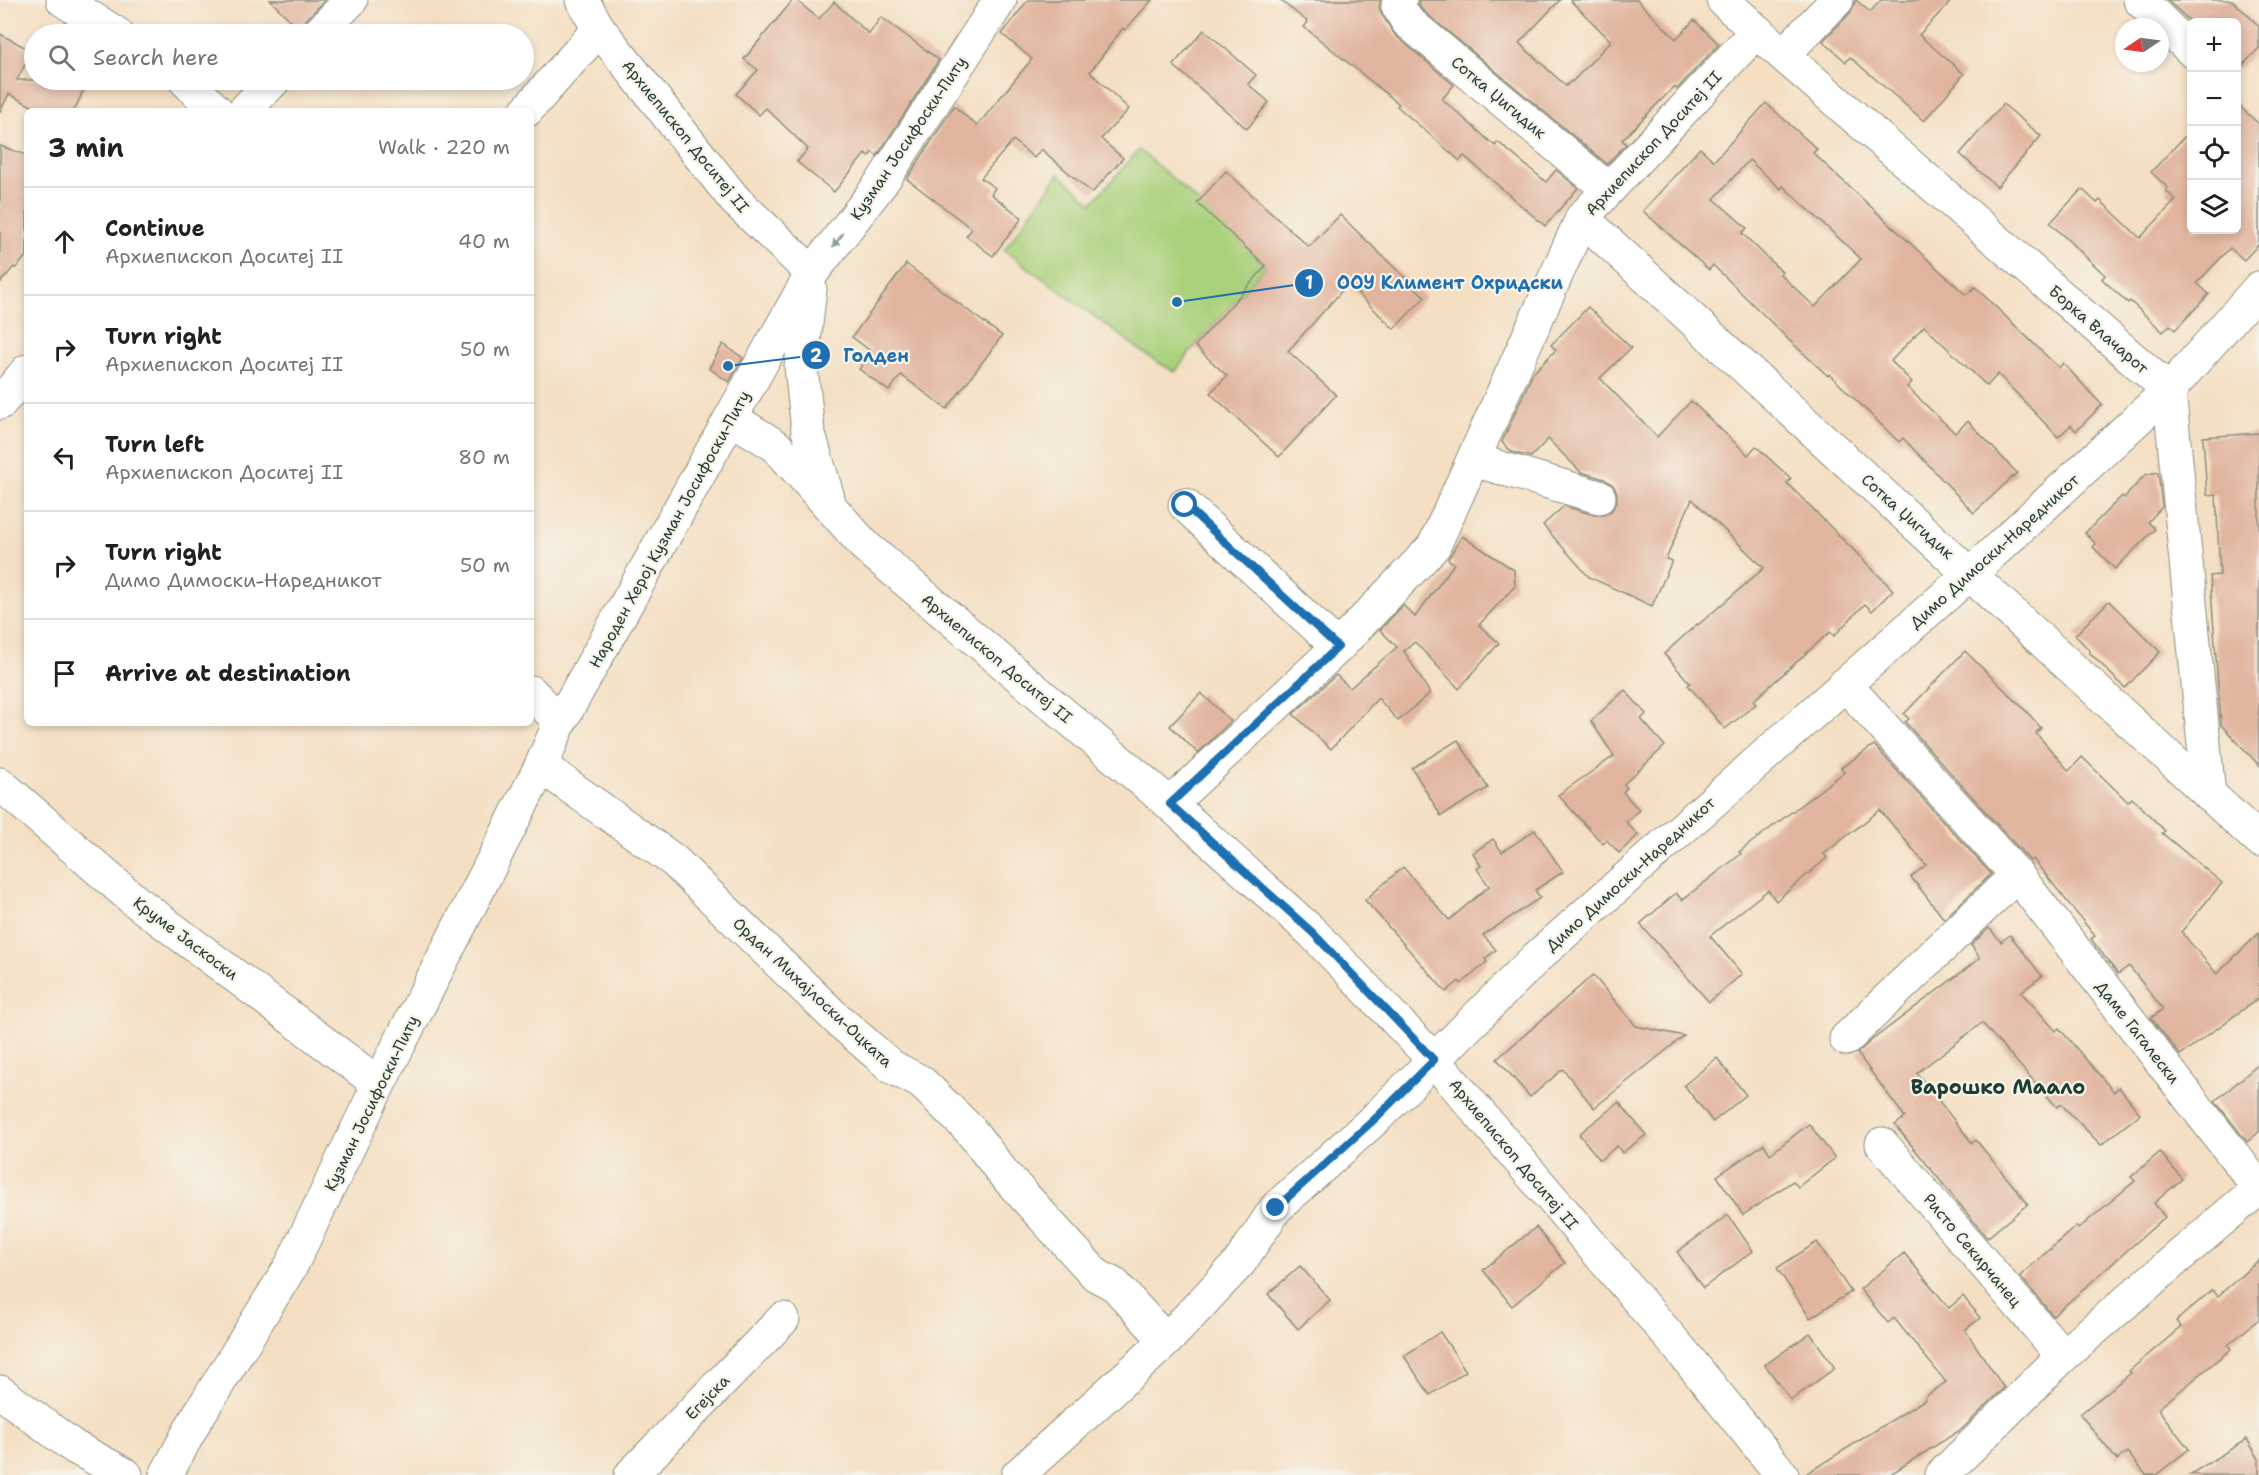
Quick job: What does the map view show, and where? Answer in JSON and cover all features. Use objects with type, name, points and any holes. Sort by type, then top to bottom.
[{"type":"street","points":[[63,0],[101,24]]},
{"type":"street","points":[[328,24],[351,0]]},
{"type":"street","name":"Архиепископ Доситеј II","points":[[582,0],[599,29],[735,200],[812,273],[801,367],[808,431],[830,506]]},
{"type":"street","name":"Кузман Јосифоски-Питу","points":[[812,273],[882,182],[1000,0]]},
{"type":"street","name":"Сотка Џигидик","points":[[1400,0],[1398,6],[1407,21],[1608,189]]},
{"type":"street","name":"Борка Влачарот","points":[[1723,0],[1783,55],[2169,390]]},
{"type":"street","points":[[1783,55],[1837,0]]},
{"type":"street","points":[[2140,0],[2187,46]]},
{"type":"street","points":[[529,108],[599,29]]},
{"type":"street","name":"Архиепископ Доситеј II","points":[[1170,804],[1338,647],[1434,546],[1582,218],[1757,31]]},
{"type":"street","points":[[195,90],[214,108]]},
{"type":"street","points":[[247,108],[264,90]]},
{"type":"street","name":"Сотка Џигидик","points":[[1582,218],[2259,840]]},
{"type":"street","name":"Народен Херој Кузман Јосифоски-Питу","points":[[560,722],[812,273]]},
{"type":"street","name":"Димо Димоски-Наредникот","points":[[1018,1475],[1137,1370],[1240,1262],[1276,1208],[1377,1117],[1536,958],[1971,573],[2169,390],[2259,288]]},
{"type":"street","points":[[0,403],[24,375]]},
{"type":"street","points":[[2169,390],[2209,795]]},
{"type":"street","name":"Архиепископ Доситеј II","points":[[731,418],[776,446],[865,546],[1170,804],[1313,933],[1434,1060],[1680,1350],[1782,1475]]},
{"type":"street","points":[[1474,460],[1599,496]]},
{"type":"street","points":[[1185,505],[1338,647]]},
{"type":"street","name":"Даме Гагалески","points":[[1845,684],[2017,875],[2259,1188]]},
{"type":"street","points":[[534,695],[560,722]]},
{"type":"street","points":[[534,706],[560,722]]},
{"type":"street","name":"Кузман Јосифоски-Питу","points":[[166,1475],[195,1421],[291,1266],[379,1084],[541,766],[560,722]]},
{"type":"street","name":"Ордан Михајлоски-Оцката","points":[[541,766],[673,860],[836,1018],[892,1067],[921,1082],[970,1130],[1003,1173],[1096,1275],[1116,1285],[1166,1341]]},
{"type":"street","name":"Круме Јаскоски","points":[[0,784],[134,900],[379,1084]]},
{"type":"street","points":[[1846,1040],[2017,875]]},
{"type":"street","name":"Ристо Секирчанец","points":[[1882,1144],[2063,1356]]},
{"type":"street","points":[[1942,1475],[2063,1356],[2259,1188]]},
{"type":"street","name":"Егејска","points":[[631,1475],[783,1319]]},
{"type":"street","points":[[0,1392],[74,1447],[126,1475]]},
{"type":"green space","points":[[1139,150],[1188,192],[1266,266],[1175,372],[1151,358],[1004,250],[1059,174],[1092,203]]},
{"type":"building","points":[[270,0],[325,0],[303,24],[294,24]]},
{"type":"building","points":[[793,0],[819,19],[834,2],[869,34],[881,17],[939,60],[877,156],[872,152],[869,157],[865,154],[834,192],[797,162],[808,149],[766,108],[759,115],[736,94],[758,70],[744,59]]},
{"type":"building","points":[[1028,0],[1152,0],[1125,30],[1123,28],[1090,72],[1129,109],[1101,139],[1123,158],[1092,193],[1041,149],[1034,158],[1013,140],[981,178],[995,188],[991,194],[1022,218],[993,256],[966,236],[972,229],[907,179],[954,106],[977,126],[1032,59],[1002,34]]},
{"type":"building","points":[[1280,0],[1380,0],[1379,8],[1382,15],[1395,35],[1454,85],[1442,99],[1495,146],[1498,142],[1546,182],[1556,170],[1578,188],[1545,226],[1464,156],[1460,161],[1397,106],[1399,104],[1304,27],[1308,22]]},
{"type":"building","points":[[1418,0],[1560,0],[1519,43],[1566,86],[1611,41],[1570,0],[1637,0],[1676,39],[1694,20],[1719,44],[1677,89],[1674,87],[1622,140],[1626,144],[1607,164],[1421,9]]},
{"type":"building","points":[[1856,0],[1870,12],[1881,0],[1952,0],[1919,35],[1964,74],[1924,121],[1850,57],[1846,62],[1823,41],[1850,13]]},
{"type":"building","points":[[2167,0],[2232,0],[2259,26],[2259,48],[2241,67],[2241,18],[2187,18]]},
{"type":"building","points":[[1204,30],[1256,75],[1248,84],[1269,102],[1247,129],[1173,65]]},
{"type":"building","points":[[0,34],[24,47],[24,66],[17,80],[24,80],[24,90],[83,90],[75,108],[35,108],[9,94],[0,112]]},
{"type":"building","points":[[1766,103],[1817,149],[1813,153],[1966,295],[1975,287],[2059,368],[2063,363],[2102,405],[2076,431],[2071,425],[2058,437],[1998,374],[1987,386],[1924,326],[1891,361],[1912,382],[1907,387],[1955,433],[1968,421],[2017,473],[1974,513],[1903,438],[1899,442],[1829,374],[1828,376],[1789,340],[1713,265],[1709,270],[1643,211],[1700,148],[1714,161]],"holes":[[[1749,160],[1781,189],[1783,186],[1861,259],[1815,307],[1742,233],[1747,228],[1714,199]]]},
{"type":"building","points":[[2003,104],[2041,136],[1997,187],[1960,154]]},
{"type":"building","points":[[2241,108],[2259,124],[2259,244],[2244,260],[2230,248],[2197,283],[2209,294],[2175,330],[2170,325],[2163,332],[2102,279],[2105,275],[2050,223],[2082,189],[2097,203],[2100,200],[2140,238],[2176,200],[2166,191],[2168,188],[2151,172],[2187,134],[2187,234],[2241,234]]},
{"type":"building","points":[[0,146],[24,154],[24,259],[0,283]]},
{"type":"building","points":[[1226,171],[1309,247],[1340,215],[1425,297],[1394,329],[1348,284],[1288,351],[1336,395],[1279,457],[1210,393],[1227,376],[1195,346],[1266,266],[1197,203]]},
{"type":"building","points":[[906,264],[1002,336],[947,409],[901,375],[889,391],[859,369],[872,352],[852,337]]},
{"type":"building","points":[[1588,307],[1631,348],[1600,378],[1657,437],[1691,401],[1748,455],[1756,446],[1791,479],[1787,483],[1893,590],[1872,611],[1865,604],[1834,636],[1830,632],[1753,701],[1756,704],[1725,729],[1688,685],[1690,683],[1664,654],[1764,568],[1692,499],[1666,559],[1672,561],[1652,606],[1589,577],[1543,525],[1564,506],[1594,515],[1604,515],[1611,511],[1617,502],[1617,493],[1613,485],[1604,479],[1581,472],[1548,439],[1531,457],[1512,452],[1502,442],[1533,373],[1556,350],[1551,345]]},
{"type":"building","points":[[723,344],[743,358],[729,382],[709,368]]},
{"type":"building","points":[[2259,433],[2259,765],[2221,725],[2210,576],[2220,575],[2216,494],[2207,495],[2203,437]]},
{"type":"building","points":[[2158,472],[2162,507],[2148,522],[2155,529],[2115,569],[2093,547],[2096,544],[2085,533],[2122,496],[2124,498],[2145,475]]},
{"type":"building","points":[[1462,536],[1514,570],[1515,586],[1479,625],[1499,643],[1459,689],[1415,642],[1404,651],[1430,693],[1398,721],[1378,698],[1331,749],[1293,714],[1336,675],[1350,688],[1397,647],[1380,630],[1403,605],[1415,617],[1454,564],[1448,559]]},
{"type":"building","points":[[2109,601],[2160,652],[2125,688],[2075,635]]},
{"type":"building","points":[[1965,651],[2041,728],[2036,733],[2069,771],[2082,757],[2128,802],[2132,798],[2165,831],[2162,833],[2222,883],[2181,932],[2217,974],[2259,933],[2259,998],[2180,1055],[2151,1018],[2163,1009],[2129,966],[2118,974],[2091,939],[2095,936],[2033,859],[2030,861],[1905,722],[1909,719],[1904,714]]},
{"type":"building","points":[[1625,690],[1646,714],[1641,719],[1665,746],[1624,784],[1627,788],[1623,792],[1639,810],[1626,822],[1638,835],[1619,853],[1607,840],[1603,844],[1558,795],[1614,756],[1591,721]]},
{"type":"building","points":[[1201,693],[1231,721],[1198,753],[1170,726]]},
{"type":"building","points":[[1458,740],[1488,788],[1441,816],[1412,768]]},
{"type":"building","points":[[1874,745],[1991,874],[1944,919],[1911,877],[1926,865],[1880,810],[1824,854],[1827,858],[1776,901],[1768,890],[1710,936],[1742,974],[1709,1002],[1640,924],[1676,893],[1682,900],[1741,854],[1739,852],[1844,772],[1841,768]]},
{"type":"building","points":[[1535,830],[1563,872],[1535,890],[1540,898],[1483,935],[1496,950],[1485,959],[1487,962],[1461,984],[1459,981],[1446,992],[1365,900],[1403,867],[1449,920],[1489,886],[1477,869],[1481,866],[1473,853],[1493,839],[1502,852]]},
{"type":"building","points":[[1989,928],[2001,942],[2010,935],[2042,976],[2021,992],[2056,1031],[2059,1028],[2114,1092],[2119,1087],[2140,1114],[2101,1145],[2061,1104],[2057,1107],[1982,1023],[1917,1073],[1972,1143],[1976,1140],[2028,1204],[1987,1238],[1895,1125],[1905,1117],[1857,1053],[1980,958],[1971,945]]},
{"type":"building","points":[[1593,975],[1636,1026],[1684,1036],[1594,1108],[1563,1069],[1530,1097],[1497,1059]]},
{"type":"building","points":[[1717,1058],[1746,1095],[1713,1122],[1684,1085]]},
{"type":"building","points":[[2259,1064],[2259,1132],[2247,1142],[2215,1101]]},
{"type":"building","points":[[1619,1102],[1646,1135],[1622,1153],[1617,1146],[1600,1160],[1579,1134]]},
{"type":"building","points":[[1809,1124],[1835,1158],[1798,1187],[1793,1181],[1743,1215],[1717,1176],[1764,1144],[1770,1154]]},
{"type":"building","points":[[2160,1152],[2182,1179],[2154,1203],[2165,1217],[2053,1316],[2020,1276],[2076,1226],[2078,1229],[2135,1181],[2131,1177]]},
{"type":"building","points":[[1728,1215],[1753,1251],[1703,1288],[1677,1252]]},
{"type":"building","points":[[1536,1227],[1565,1263],[1512,1306],[1483,1270]]},
{"type":"building","points":[[1817,1242],[1851,1292],[1810,1318],[1777,1268]]},
{"type":"building","points":[[1904,1253],[1949,1308],[1963,1296],[1980,1318],[1965,1330],[2004,1388],[1962,1429],[1889,1475],[1804,1475],[1926,1399],[1925,1397],[1946,1382],[1894,1318],[1888,1323],[1860,1289]]},
{"type":"building","points":[[2259,1260],[2259,1319],[2228,1345],[2231,1349],[2158,1409],[2189,1449],[2156,1475],[2146,1475],[2127,1452],[2117,1460],[2080,1414],[2131,1373],[2129,1371],[2181,1327],[2176,1321],[2212,1290],[2218,1296]]},
{"type":"building","points":[[1300,1266],[1330,1300],[1298,1329],[1268,1294]]},
{"type":"building","points":[[1440,1332],[1466,1371],[1430,1395],[1404,1356]]},
{"type":"building","points":[[1810,1333],[1835,1368],[1791,1400],[1765,1365]]},
{"type":"building","points":[[2247,1439],[2259,1459],[2259,1475],[2189,1475]]},
{"type":"place","name":"ООУ Климент Охридски","points":[[1177,302]]},
{"type":"place","name":"Голден","points":[[728,366]]},
{"type":"district","name":"Варошко Маало","points":[[1998,1087]]},
{"type":"route","points":[[1185,505],[1338,647],[1170,804],[1313,933],[1434,1060],[1377,1117],[1276,1208]]}]
